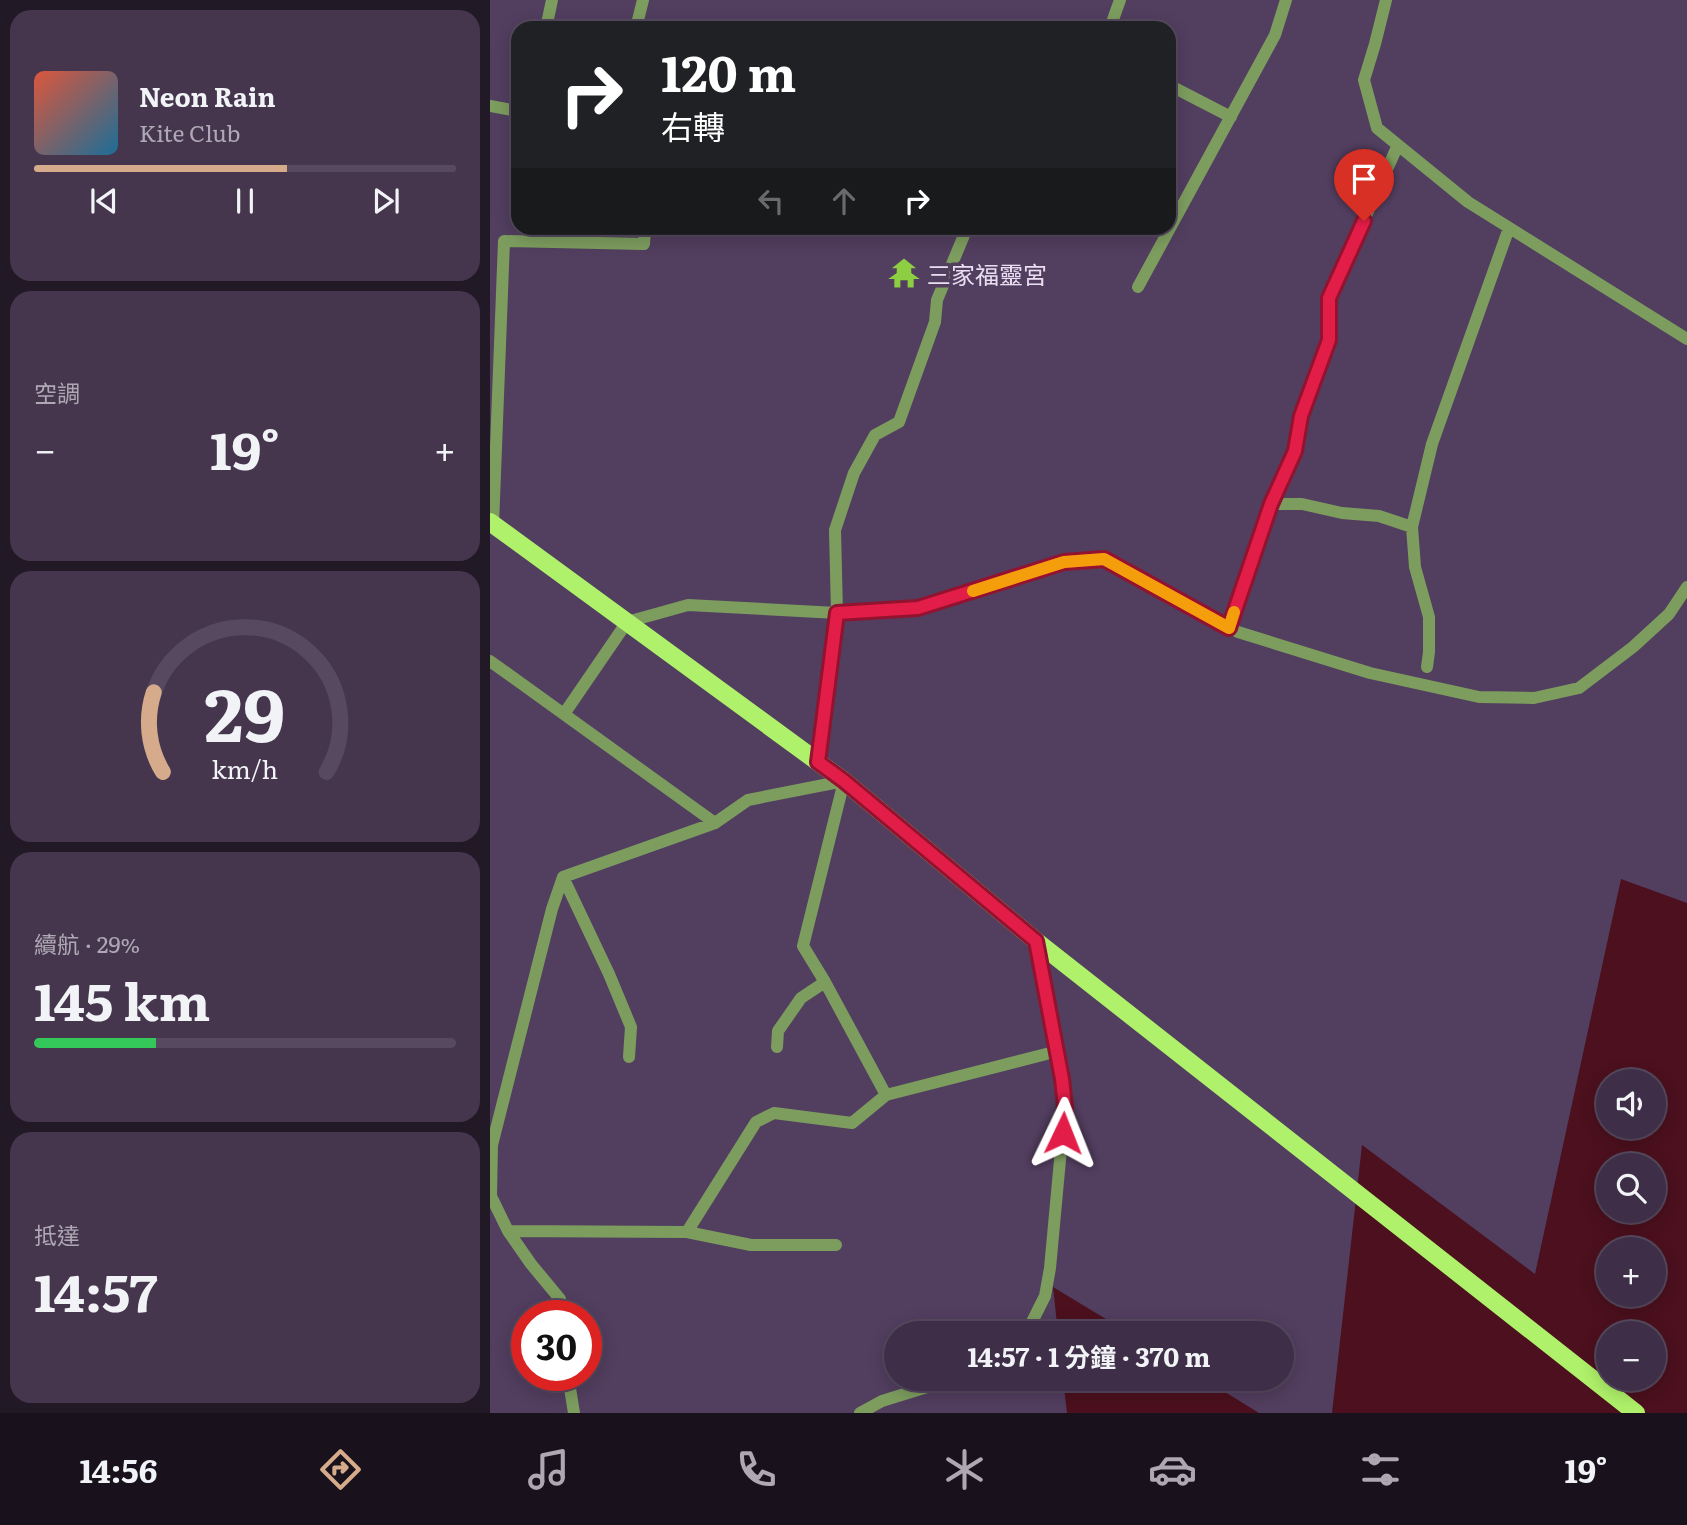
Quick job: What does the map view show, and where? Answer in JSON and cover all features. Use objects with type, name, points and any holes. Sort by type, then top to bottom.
[{"type":"main road","points":[[492,523],[844,781],[1036,941],[1636,1413]]},
{"type":"street","points":[[548,21],[552,0]]},
{"type":"street","points":[[638,21],[643,0]]},
{"type":"street","points":[[1112,21],[1119,0]]},
{"type":"street","points":[[1176,217],[1275,35],[1286,0]]},
{"type":"street","points":[[1386,0],[1364,80],[1377,128],[1468,202],[1687,339]]},
{"type":"street","points":[[1176,89],[1230,117]]},
{"type":"street","points":[[490,106],[511,110]]},
{"type":"street","points":[[1229,628],[1271,504],[1295,451],[1301,416],[1329,340],[1329,298],[1398,145]]},
{"type":"street","points":[[1427,667],[1429,617],[1415,567],[1412,527],[1432,444],[1509,228]]},
{"type":"street","points":[[492,523],[504,242],[644,244],[645,235]]},
{"type":"street","points":[[818,762],[837,613],[835,530],[855,473],[875,435],[899,422],[935,322],[937,300],[964,235]]},
{"type":"street","points":[[1139,286],[1166,235]]},
{"type":"street","points":[[1271,504],[1302,504],[1342,513],[1378,516],[1412,527]]},
{"type":"street","points":[[564,714],[627,622],[688,605],[837,613],[918,608],[1064,562],[1104,559],[1229,628],[1384,676],[1479,697],[1534,698],[1579,688],[1633,647],[1670,614],[1687,587]]},
{"type":"street","points":[[490,662],[715,823]]},
{"type":"street","points":[[563,877],[715,823],[748,800],[844,781],[803,946],[886,1095]]},
{"type":"street","points":[[563,877],[631,1027],[629,1056]]},
{"type":"street","points":[[560,1300],[508,1231],[491,1196],[492,1145],[552,909],[563,877]]},
{"type":"street","points":[[1032,1321],[1045,1296],[1050,1268],[1065,1106],[1058,1051],[1036,941]]},
{"type":"street","points":[[776,1047],[778,1031],[801,998],[825,982]]},
{"type":"street","points":[[687,1232],[756,1122],[774,1113],[852,1123],[886,1095],[1058,1051]]},
{"type":"street","points":[[508,1231],[687,1232],[751,1245],[836,1245]]},
{"type":"street","points":[[570,1391],[574,1413]]},
{"type":"street","points":[[860,1413],[882,1401],[914,1391]]},
{"type":"shaded area","points":[[1621,879],[1687,903],[1687,1413],[1332,1413],[1362,1145],[1535,1274]]},
{"type":"shaded area","points":[[1053,1287],[1109,1321],[1057,1321]]},
{"type":"shaded area","points":[[1064,1391],[1223,1391],[1259,1413],[1067,1413]]},
{"type":"slow traffic","points":[[973,591],[1064,562],[1104,559],[1229,628],[1234,612]]},
{"type":"place","name":"三家福靈宮","points":[[904,273]]},
{"type":"route","points":[[1063,1133],[1065,1106],[1062,1079],[1036,941],[818,762],[837,613],[918,608],[1064,562],[1104,559],[1229,628],[1271,504],[1295,451],[1301,416],[1329,340],[1329,298],[1364,221]]}]
